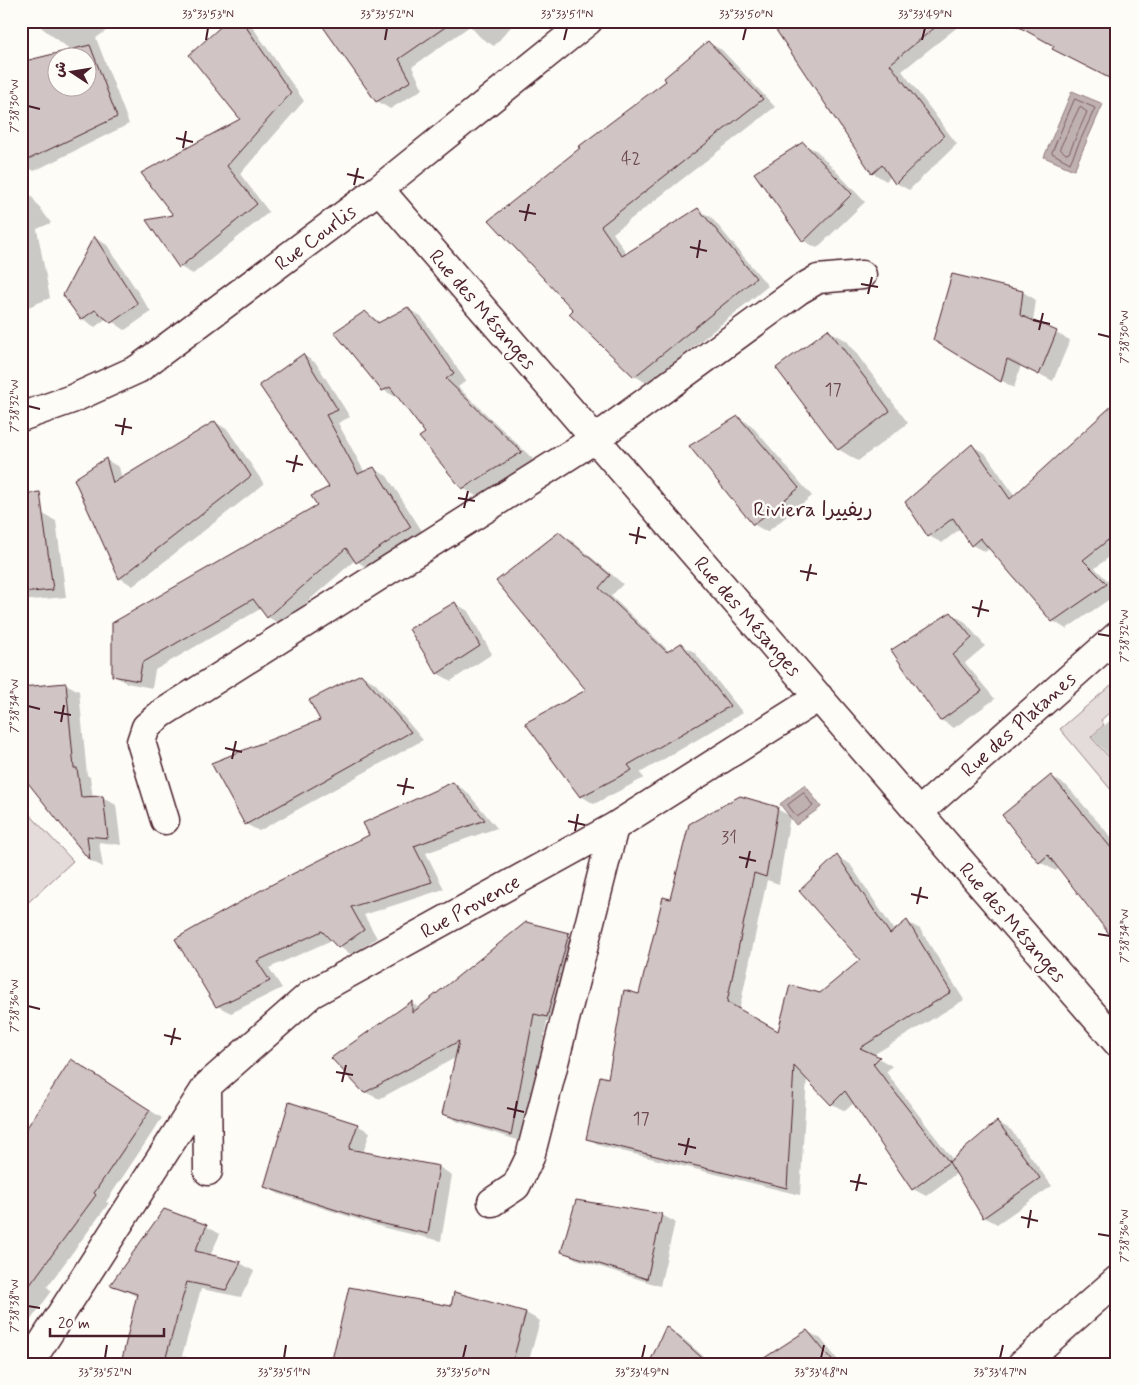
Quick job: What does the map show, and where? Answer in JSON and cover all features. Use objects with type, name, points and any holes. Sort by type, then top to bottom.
[{"type":"street","name":"Rue Courlis","points":[[21,417],[72,399],[138,369],[379,189],[588,21]]},
{"type":"street","name":"Rue des Mésanges","points":[[379,189],[1117,1042]]},
{"type":"street","points":[[165,820],[141,742],[146,727],[161,714],[596,439],[799,290],[818,279],[862,275]]},
{"type":"street","name":"Rue des Platanes","points":[[918,812],[1117,636]]},
{"type":"street","name":"Rue Provence","points":[[29,1364],[207,1086],[311,994],[614,826],[818,697]]},
{"type":"street","points":[[492,1202],[516,1186],[530,1157],[614,826]]},
{"type":"street","points":[[207,1086],[208,1171]]},
{"type":"street","points":[[1022,1364],[1117,1280]]},
{"type":"shaded area","points":[[1117,680],[1117,706],[1101,720],[1104,725],[1091,737],[1117,766],[1117,797],[1060,729]]},
{"type":"shaded area","points":[[21,805],[73,861],[21,909]]},
{"type":"water","points":[[1072,91],[1103,104],[1074,170],[1044,157]]},
{"type":"water","points":[[805,785],[821,807],[796,825],[780,804]]},
{"type":"building","points":[[227,21],[242,21],[291,93],[227,166],[257,204],[179,268],[146,220],[173,215],[141,173],[240,119],[189,55]]},
{"type":"building","points":[[319,21],[454,21],[399,59],[411,81],[376,102]]},
{"type":"building","points":[[770,21],[943,21],[890,64],[944,136],[895,184],[882,165],[872,174]]},
{"type":"building","points":[[1008,21],[1117,21],[1117,82],[1052,49],[1054,46]]},
{"type":"building","points":[[708,41],[763,99],[601,226],[622,256],[698,208],[756,278],[634,377],[569,314],[573,310],[489,220],[580,148],[578,147],[666,81],[664,78]]},
{"type":"building","points":[[90,45],[91,48],[78,48]]},
{"type":"building","points":[[48,55],[48,98],[98,98],[98,66],[117,117],[21,163],[21,62]]},
{"type":"building","points":[[803,142],[852,194],[803,242],[754,173]]},
{"type":"building","points":[[94,236],[138,304],[111,323],[95,310],[81,320],[63,295]]},
{"type":"building","points":[[952,274],[1023,291],[1020,315],[1057,331],[1039,375],[1007,359],[1001,382],[933,340]]},
{"type":"building","points":[[408,307],[454,373],[446,379],[522,452],[462,489],[419,437],[425,433],[390,387],[382,391],[334,332],[365,311],[378,323]]},
{"type":"building","points":[[828,329],[890,411],[838,450],[776,368]]},
{"type":"building","points":[[303,354],[338,410],[326,415],[358,474],[374,467],[411,527],[356,563],[346,548],[267,618],[253,599],[142,663],[139,681],[112,676],[112,623],[317,505],[311,496],[329,487],[259,385]]},
{"type":"building","points":[[1117,401],[1117,533],[1083,560],[1107,584],[1052,622],[980,538],[971,546],[953,518],[928,537],[905,502],[972,444],[1010,499]]},
{"type":"building","points":[[738,416],[799,488],[753,525],[689,446]]},
{"type":"building","points":[[215,421],[251,476],[119,579],[74,479],[106,458],[113,483]]},
{"type":"building","points":[[40,492],[53,590],[21,593],[21,494]]},
{"type":"building","points":[[559,532],[610,575],[599,588],[667,652],[681,643],[730,706],[628,765],[632,770],[580,797],[525,723],[586,690],[496,581]]},
{"type":"building","points":[[455,602],[480,646],[437,674],[409,629]]},
{"type":"building","points":[[951,612],[972,638],[953,655],[982,691],[940,721],[891,650]]},
{"type":"building","points":[[361,674],[411,732],[245,825],[211,763],[320,720],[309,700]]},
{"type":"building","points":[[66,683],[74,768],[77,768],[81,797],[103,796],[108,838],[87,836],[90,861],[21,774],[21,687]]},
{"type":"building","points":[[1051,775],[1117,855],[1117,944],[1048,855],[1039,863],[1002,815]]},
{"type":"building","points":[[453,782],[485,820],[414,846],[432,882],[351,907],[364,930],[338,948],[322,931],[257,961],[270,981],[216,1007],[175,939],[263,889],[369,835],[363,823]]},
{"type":"building","points":[[740,796],[778,807],[766,877],[754,873],[727,1002],[778,1031],[790,985],[820,993],[860,960],[799,891],[837,855],[890,934],[907,920],[951,992],[860,1048],[880,1057],[873,1064],[949,1162],[912,1190],[845,1091],[831,1105],[794,1066],[787,1188],[586,1139],[600,1076],[608,1078],[624,990],[639,994],[663,897],[670,899],[689,824]]},
{"type":"building","points":[[526,922],[569,933],[547,1017],[534,1014],[511,1135],[442,1114],[459,1041],[364,1093],[331,1058],[412,1001],[412,1013]]},
{"type":"building","points":[[71,1059],[150,1110],[94,1193],[96,1195],[21,1297],[21,1137]]},
{"type":"building","points":[[289,1102],[358,1124],[349,1149],[439,1166],[428,1234],[371,1221],[264,1187]]},
{"type":"building","points":[[997,1121],[1040,1178],[983,1218],[949,1162]]},
{"type":"building","points":[[576,1200],[662,1214],[647,1279],[561,1252]]},
{"type":"building","points":[[164,1209],[207,1225],[195,1251],[241,1262],[226,1290],[187,1282],[164,1364],[121,1364],[137,1294],[110,1285]]},
{"type":"building","points":[[349,1287],[451,1306],[454,1292],[526,1312],[512,1364],[331,1364]]},
{"type":"building","points":[[666,1326],[709,1364],[649,1364]]},
{"type":"building","points":[[807,1330],[835,1364],[755,1364]]},
{"type":"district","name":"Riviera ريفييرا","points":[[813,509]]}]
